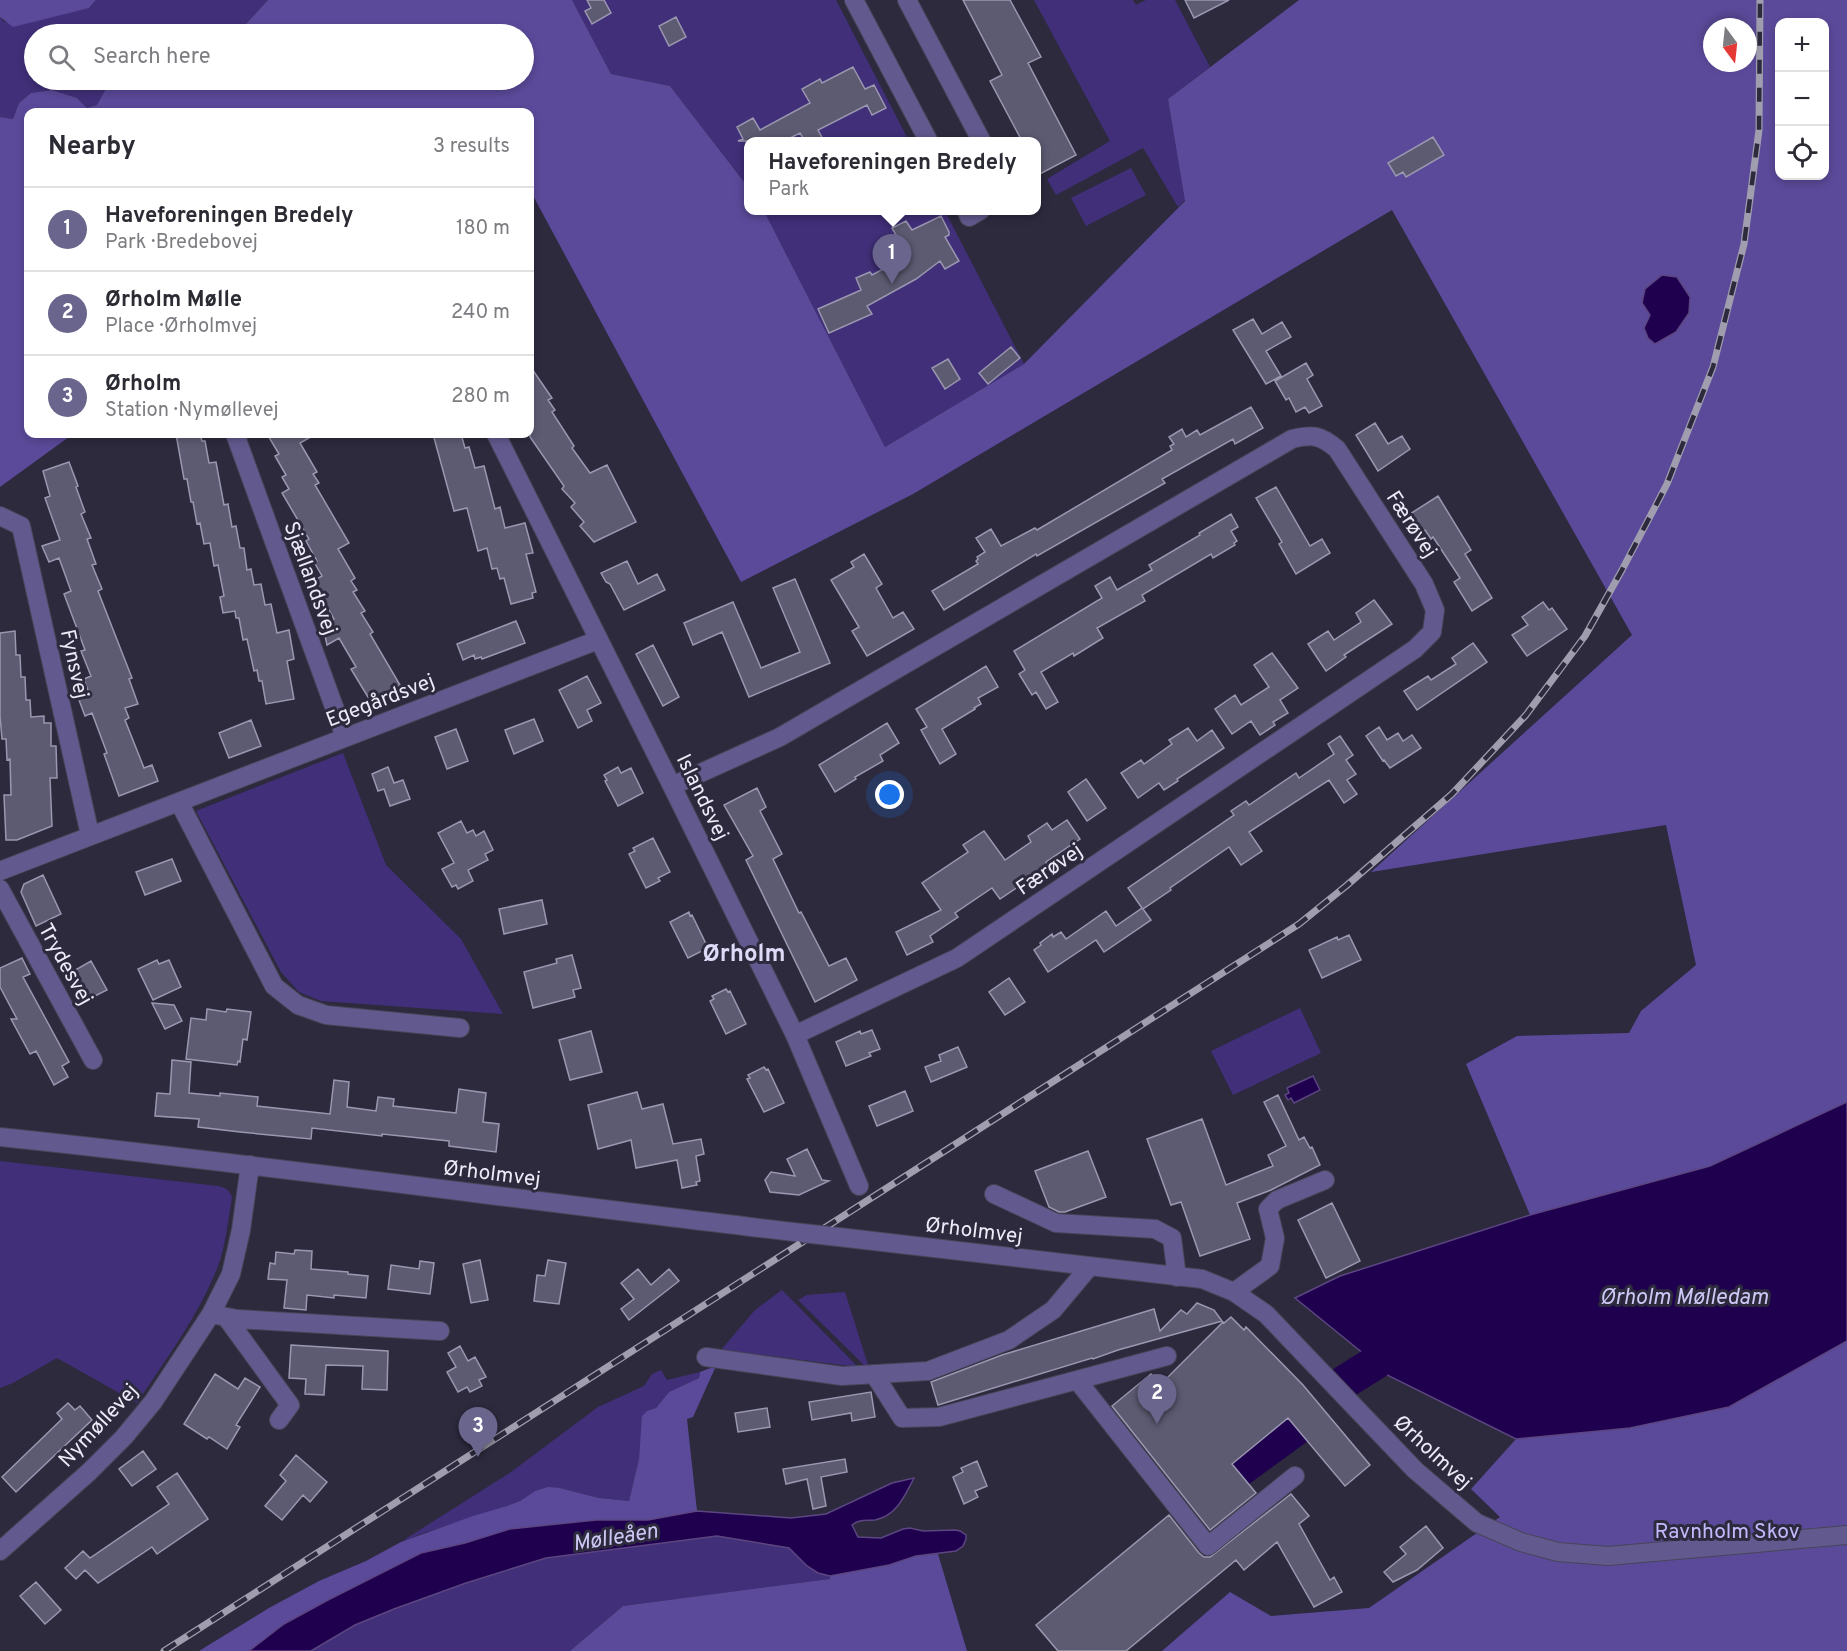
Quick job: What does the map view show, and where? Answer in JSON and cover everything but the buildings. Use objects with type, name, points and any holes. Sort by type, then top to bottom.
[{"type":"street","points":[[854,0],[927,137]]},
{"type":"street","points":[[907,0],[980,137]]},
{"type":"street","name":"Færøvej","points":[[672,786],[780,737],[1291,440],[1300,437],[1308,435],[1323,438],[1337,449],[1424,585],[1435,610],[1432,632],[1415,649],[957,958],[795,1035]]},
{"type":"street","name":"Sjællandsvej","points":[[236,438],[345,737]]},
{"type":"street","name":"Islandsvej","points":[[498,438],[795,1035],[859,1186]]},
{"type":"street","name":"Fynsvej","points":[[0,516],[21,526],[90,835]]},
{"type":"street","name":"Egegårdsvej","points":[[0,871],[598,639]]},
{"type":"street","points":[[179,802],[274,986],[298,1005],[326,1015],[460,1028]]},
{"type":"street","name":"Trydesvej","points":[[0,890],[93,1060]]},
{"type":"street","name":"Ørholmvej","points":[[0,1137],[1202,1280],[1234,1292],[1266,1314],[1415,1470],[1477,1523],[1521,1542],[1558,1552],[1608,1556],[1847,1535]]},
{"type":"street","name":"Nymøllevej","points":[[0,1551],[89,1472],[124,1437],[218,1315],[231,1274],[241,1230],[250,1165]]},
{"type":"street","points":[[1234,1292],[1270,1266],[1275,1238],[1269,1209],[1277,1200],[1325,1180]]},
{"type":"street","points":[[994,1194],[1056,1223],[1155,1229],[1172,1238],[1177,1277]]},
{"type":"street","points":[[706,1357],[842,1376],[928,1371],[1010,1340],[1053,1310],[1090,1266]]},
{"type":"street","points":[[218,1315],[237,1319],[440,1331]]},
{"type":"street","points":[[218,1315],[290,1405],[279,1420]]},
{"type":"street","points":[[874,1374],[902,1418],[939,1417],[1167,1356]]},
{"type":"street","points":[[1077,1380],[1208,1546],[1295,1476]]},
{"type":"shaded area","points":[[96,0],[268,0],[246,24],[24,24],[24,90],[52,90],[31,93],[19,103],[13,119],[0,117],[0,17],[4,22],[89,8]]},
{"type":"shaded area","points":[[572,0],[836,0],[907,137],[744,137],[744,182],[670,86],[611,74]]},
{"type":"shaded area","points":[[1034,0],[1133,0],[1136,5],[1146,0],[1175,0],[1210,67],[1168,99],[1185,200],[1178,207],[1143,148],[1056,195],[1047,179],[1110,141]]},
{"type":"shaded area","points":[[52,90],[105,90],[97,105],[87,108],[77,98]]},
{"type":"shaded area","points":[[1131,168],[1146,195],[1086,226],[1071,198]]},
{"type":"shaded area","points":[[766,215],[947,215],[1024,364],[885,447]]},
{"type":"shaded area","points":[[343,753],[386,865],[461,939],[503,1014],[321,1001],[299,992],[281,972],[196,811]]},
{"type":"shaded area","points":[[1300,1008],[1321,1053],[1233,1095],[1211,1051]]},
{"type":"shaded area","points":[[0,1161],[218,1186],[227,1189],[231,1194],[223,1249],[210,1284],[181,1336],[137,1403],[57,1358],[0,1388]]},
{"type":"shaded area","points":[[782,1290],[858,1367],[721,1350],[755,1310]]},
{"type":"shaded area","points":[[845,1292],[868,1365],[865,1366],[798,1300],[807,1295]]},
{"type":"shaded area","points":[[661,1370],[667,1380],[700,1372],[699,1378],[669,1392],[656,1408],[647,1411],[643,1416],[639,1459],[629,1501],[599,1498],[560,1488],[535,1491],[520,1501],[418,1535],[402,1543],[511,1472],[598,1407],[644,1386],[652,1374]]},
{"type":"shaded area","points":[[717,1536],[789,1548],[807,1566],[818,1573],[830,1576],[831,1579],[623,1606],[570,1651],[311,1651],[355,1625],[394,1609],[546,1558]]},
{"type":"green space","points":[[0,0],[96,0],[89,8],[13,27],[0,17]]},
{"type":"green space","points":[[268,0],[572,0],[611,74],[670,86],[744,182],[744,215],[766,215],[885,447],[1024,364],[1185,201],[1168,99],[1299,0],[1847,0],[1847,1102],[1710,1166],[1530,1215],[1466,1064],[1517,1036],[1629,1033],[1641,1011],[1696,965],[1666,825],[1371,872],[1632,635],[1392,210],[913,494],[741,582],[534,197],[534,108],[87,108],[97,105],[105,90],[534,90],[534,24],[246,24]]},
{"type":"green space","points":[[52,90],[77,98],[87,108],[24,108],[24,438],[67,438],[0,487],[0,117],[13,119],[19,103],[31,93]]},
{"type":"green space","name":"Ravnholm Skov","points":[[1847,1341],[1847,1651],[1162,1651],[1230,1592],[1271,1616],[1369,1608],[1500,1517],[1471,1489],[1516,1439],[1630,1428],[1729,1407]]},
{"type":"green space","points":[[716,1366],[693,1417],[687,1419],[697,1511],[648,1520],[596,1520],[510,1529],[465,1543],[421,1553],[284,1624],[249,1651],[199,1651],[269,1608],[319,1581],[366,1561],[401,1542],[507,1506],[535,1491],[548,1487],[560,1488],[599,1498],[629,1501],[639,1459],[642,1416],[647,1411],[656,1408],[669,1392],[699,1378],[700,1372]]},
{"type":"green space","points":[[938,1554],[967,1651],[570,1651],[623,1606],[830,1579],[830,1576],[889,1565],[916,1556]]},
{"type":"water","points":[[1662,275],[1677,277],[1690,297],[1689,313],[1676,332],[1655,344],[1648,338],[1644,328],[1650,315],[1642,303],[1645,289]]},
{"type":"water","points":[[1313,1076],[1320,1090],[1294,1103],[1291,1098],[1288,1100],[1285,1095],[1289,1093],[1287,1088]]},
{"type":"water","name":"Ørholm Mølledam","points":[[1847,1102],[1847,1341],[1729,1407],[1630,1428],[1516,1439],[1383,1373],[1375,1363],[1295,1298],[1340,1276],[1530,1215],[1710,1166]]},
{"type":"water","points":[[914,1478],[899,1504],[889,1514],[883,1518],[860,1521],[852,1525],[858,1537],[881,1538],[910,1528],[923,1531],[955,1530],[966,1535],[963,1546],[956,1551],[916,1556],[889,1565],[830,1576],[818,1573],[807,1566],[789,1548],[717,1536],[546,1558],[394,1609],[355,1625],[311,1651],[249,1651],[284,1624],[421,1553],[465,1543],[510,1529],[596,1520],[648,1520],[697,1511],[791,1518],[826,1514],[892,1483]]},
{"type":"waterway","name":"Mølleåen","points":[[1346,1381],[1375,1363]]},
{"type":"waterway","name":"Mølleåen","points":[[1234,1474],[1297,1428]]},
{"type":"railway","points":[[164,1651],[1299,924],[1452,794],[1526,715],[1585,636],[1667,484],[1713,367],[1744,244],[1759,130],[1760,0]]},
{"type":"place","name":"Haveforeningen Bredely","points":[[892,284]]},
{"type":"place","name":"Ørholm Mølle","points":[[1157,1424]]},
{"type":"place","name":"Ørholm","points":[[478,1457]]},
{"type":"district","name":"Ørholm","points":[[744,953]]}]
